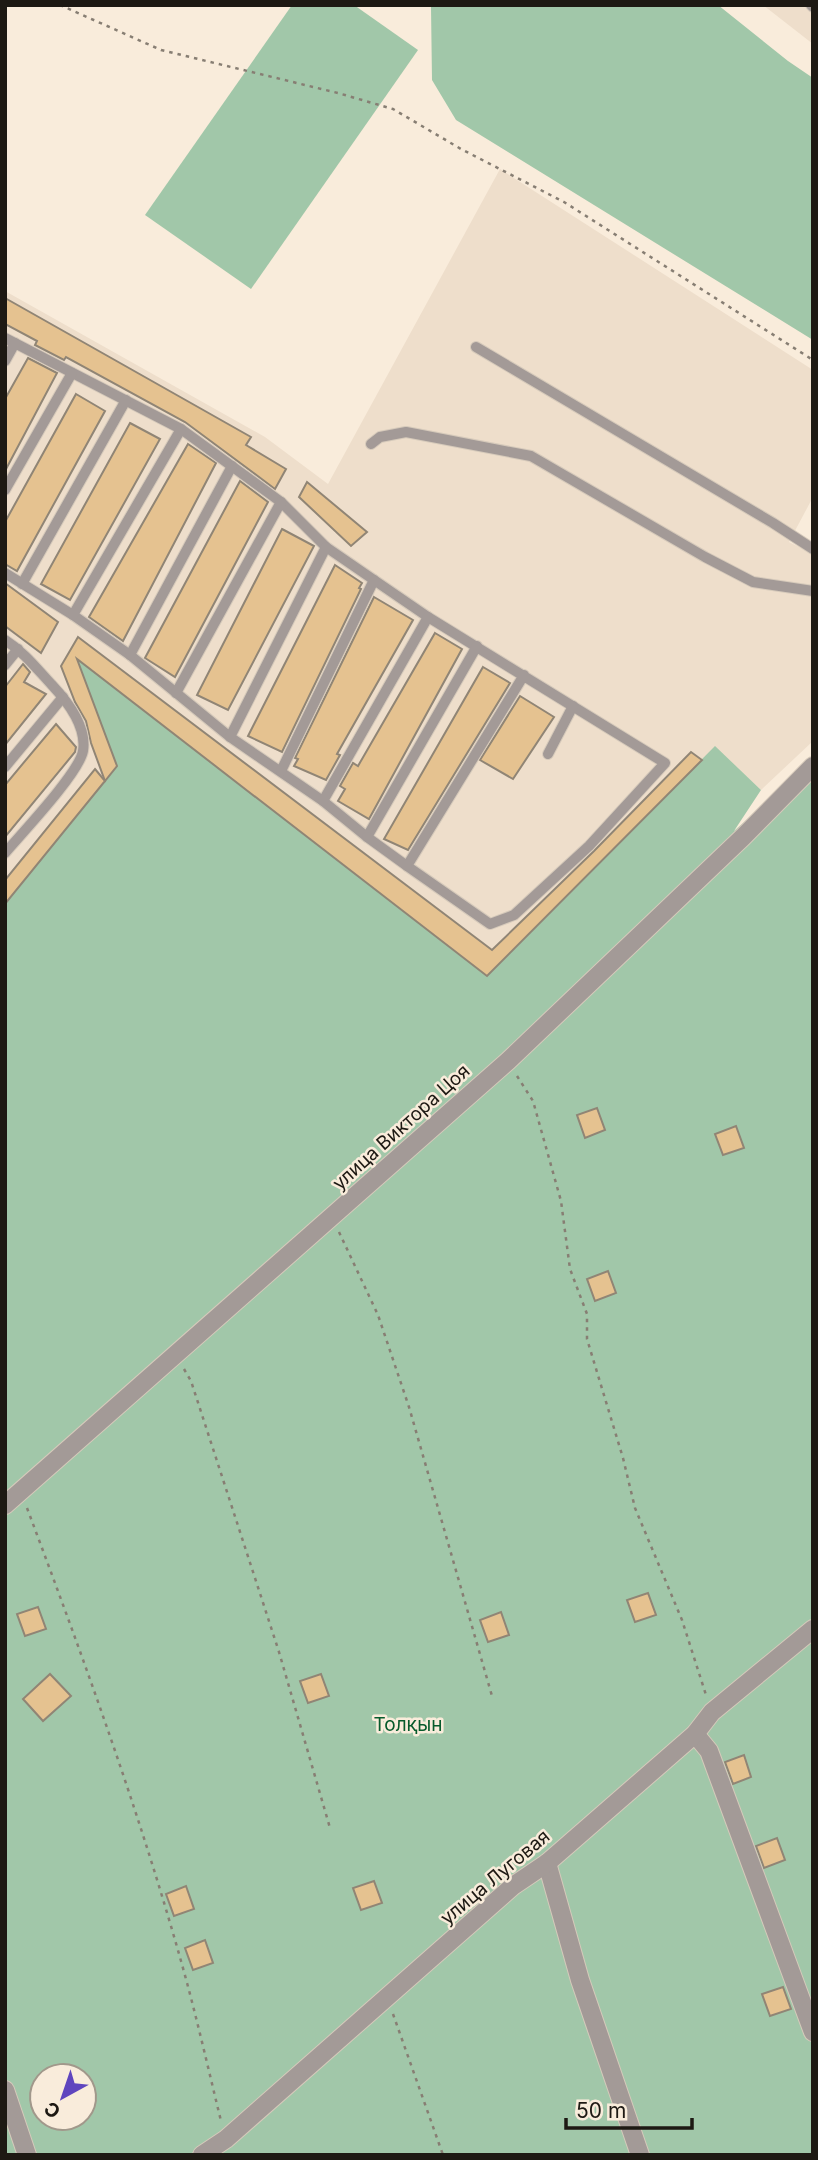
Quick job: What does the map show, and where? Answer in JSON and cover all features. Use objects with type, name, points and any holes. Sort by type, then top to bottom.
[{"type":"street","name":"улица Виктора Цоя","points":[[5,1505],[508,1061],[743,837],[813,766]]},
{"type":"street","name":"улица Луговая","points":[[202,2155],[226,2139],[513,1886],[547,1863],[695,1734],[712,1712],[813,1629]]},
{"type":"street","points":[[695,1734],[709,1751],[813,2032]]},
{"type":"street","points":[[547,1863],[580,1980],[640,2155]]},
{"type":"street","points":[[5,2090],[27,2155]]},
{"type":"lane","points":[[5,361],[10,340],[181,429],[281,502],[326,547],[428,617],[666,763],[589,846],[514,915],[490,924],[367,837],[323,801],[230,737],[130,655],[73,615],[5,573]]},
{"type":"lane","points":[[475,347],[813,549]]},
{"type":"lane","points":[[5,490],[72,373]]},
{"type":"lane","points":[[22,584],[126,400]]},
{"type":"lane","points":[[73,615],[181,429]]},
{"type":"lane","points":[[371,444],[380,438],[406,432],[531,456],[753,582],[813,591]]},
{"type":"lane","points":[[130,655],[232,467]]},
{"type":"lane","points":[[176,693],[281,502]]},
{"type":"lane","points":[[230,737],[326,547]]},
{"type":"lane","points":[[281,771],[374,580]]},
{"type":"lane","points":[[323,801],[428,617]]},
{"type":"lane","points":[[5,640],[18,649],[63,697],[78,720],[84,749],[77,768],[5,853]]},
{"type":"lane","points":[[367,837],[477,646]]},
{"type":"lane","points":[[5,665],[18,649]]},
{"type":"lane","points":[[407,866],[524,675]]},
{"type":"lane","points":[[5,767],[63,697]]},
{"type":"lane","points":[[548,754],[573,706]]},
{"type":"path","points":[[60,5],[161,50],[393,109],[461,149],[564,202],[813,360]]},
{"type":"path","points":[[508,1061],[533,1101],[561,1201],[570,1269],[587,1314],[587,1339],[623,1458],[635,1508],[682,1620],[712,1712]]},
{"type":"path","points":[[332,1217],[378,1315],[405,1394],[492,1696]]},
{"type":"path","points":[[175,1354],[191,1381],[279,1652],[330,1828]]},
{"type":"path","points":[[21,1492],[127,1787],[181,1961],[226,2139]]},
{"type":"path","points":[[388,1998],[443,2155]]},
{"type":"shaded area","points":[[763,5],[813,5],[813,44]]},
{"type":"shaded area","points":[[500,169],[813,370],[813,497],[789,542],[813,554],[813,741],[761,790],[715,747],[487,976],[78,661],[117,766],[5,904],[5,291],[265,437],[328,484]]},
{"type":"green space","points":[[292,5],[354,5],[418,50],[251,289],[145,215]]},
{"type":"green space","points":[[428,5],[718,5],[813,78],[813,340],[456,120],[432,80],[431,7]]},
{"type":"green space","name":"Толқын","points":[[77,659],[487,976],[715,746],[761,790],[734,831],[813,762],[813,2155],[5,2155],[5,904],[117,766]]},
{"type":"building","points":[[5,298],[251,437],[246,445],[286,469],[275,489],[185,422],[66,357],[64,360],[35,345],[37,341],[5,324]]},
{"type":"building","points":[[28,358],[57,373],[5,471],[5,399]]},
{"type":"building","points":[[76,394],[105,411],[17,571],[5,564],[5,522]]},
{"type":"building","points":[[130,423],[160,439],[70,600],[41,584]]},
{"type":"building","points":[[188,444],[216,463],[123,641],[89,617]]},
{"type":"building","points":[[240,481],[268,502],[175,677],[145,658]]},
{"type":"building","points":[[307,482],[367,532],[351,546],[299,497]]},
{"type":"building","points":[[282,529],[314,546],[228,710],[197,695]]},
{"type":"building","points":[[335,565],[362,583],[359,588],[361,589],[282,752],[248,736]]},
{"type":"building","points":[[5,583],[58,622],[41,653],[5,626]]},
{"type":"building","points":[[374,597],[413,620],[337,754],[340,755],[326,780],[294,766],[298,759],[295,758]]},
{"type":"building","points":[[435,633],[462,649],[369,819],[338,801],[345,789],[340,786],[353,763],[358,766]]},
{"type":"building","points":[[78,637],[492,950],[691,752],[702,760],[487,976],[77,659],[117,766],[105,781],[86,721],[75,702],[61,666]]},
{"type":"building","points":[[23,664],[30,672],[24,682],[46,694],[5,745],[5,687]]},
{"type":"building","points":[[483,667],[510,683],[408,850],[384,839]]},
{"type":"building","points":[[520,696],[554,717],[513,779],[480,760]]},
{"type":"building","points":[[56,724],[76,747],[75,752],[5,837],[5,785]]},
{"type":"building","points":[[95,769],[105,781],[5,904],[5,880]]},
{"type":"building","points":[[597,1108],[605,1130],[585,1138],[577,1115]]},
{"type":"building","points":[[736,1126],[744,1148],[723,1155],[715,1134]]},
{"type":"building","points":[[608,1271],[616,1293],[595,1301],[587,1279]]},
{"type":"building","points":[[648,1593],[656,1615],[635,1622],[627,1600]]},
{"type":"building","points":[[38,1607],[46,1629],[25,1636],[17,1614]]},
{"type":"building","points":[[501,1612],[509,1635],[488,1642],[480,1620]]},
{"type":"building","points":[[50,1674],[71,1696],[43,1721],[23,1699]]},
{"type":"building","points":[[321,1674],[329,1696],[308,1703],[300,1681]]},
{"type":"building","points":[[744,1755],[751,1777],[733,1784],[725,1762]]},
{"type":"building","points":[[777,1838],[785,1860],[764,1868],[756,1846]]},
{"type":"building","points":[[374,1881],[382,1903],[361,1910],[353,1888]]},
{"type":"building","points":[[186,1886],[194,1909],[174,1916],[166,1894]]},
{"type":"building","points":[[205,1940],[213,1963],[193,1970],[185,1948]]},
{"type":"building","points":[[783,1987],[791,2009],[770,2016],[762,1994]]}]
